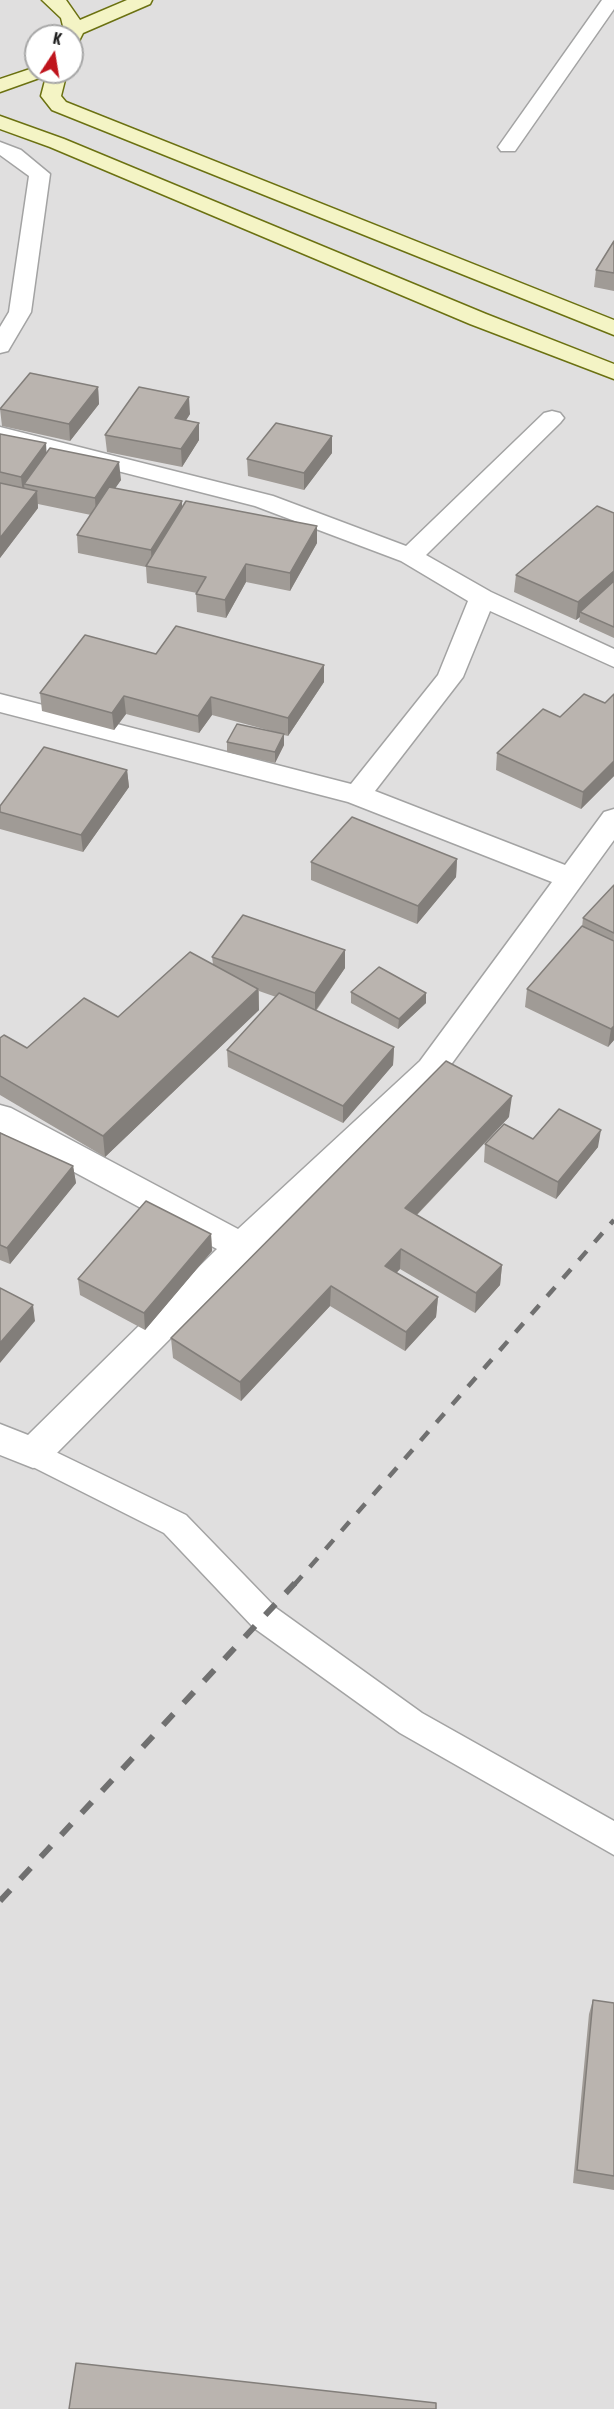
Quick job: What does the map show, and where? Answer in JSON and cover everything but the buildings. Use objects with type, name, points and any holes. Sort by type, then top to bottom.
[{"type":"street","points":[[51,0],[70,17],[71,24]]},
{"type":"street","points":[[84,29],[143,0]]},
{"type":"street","points":[[508,147],[611,0]]},
{"type":"street","points":[[0,86],[24,77]]},
{"type":"street","points":[[54,84],[51,96],[59,106],[614,328]]},
{"type":"street","points":[[0,122],[57,143],[478,319],[614,372]]},
{"type":"street","points":[[0,148],[14,154],[40,174],[0,346]]},
{"type":"street","points":[[410,556],[552,418]]},
{"type":"street","points":[[0,434],[264,501],[410,556],[482,598],[614,659]]},
{"type":"street","points":[[357,795],[450,677],[482,598]]},
{"type":"street","points":[[0,703],[357,795],[570,878]]},
{"type":"street","points":[[0,1439],[33,1453],[242,1246],[431,1069],[614,819]]},
{"type":"street","points":[[0,1117],[242,1246]]},
{"type":"lane","points":[[33,1453],[175,1524],[265,1618],[411,1723],[614,1839]]},
{"type":"shaded area","points":[[0,0],[614,0],[614,2409],[0,2409]]},
{"type":"railway","points":[[294,1585],[614,1220]]},
{"type":"railway","points":[[0,1901],[295,1583]]}]
